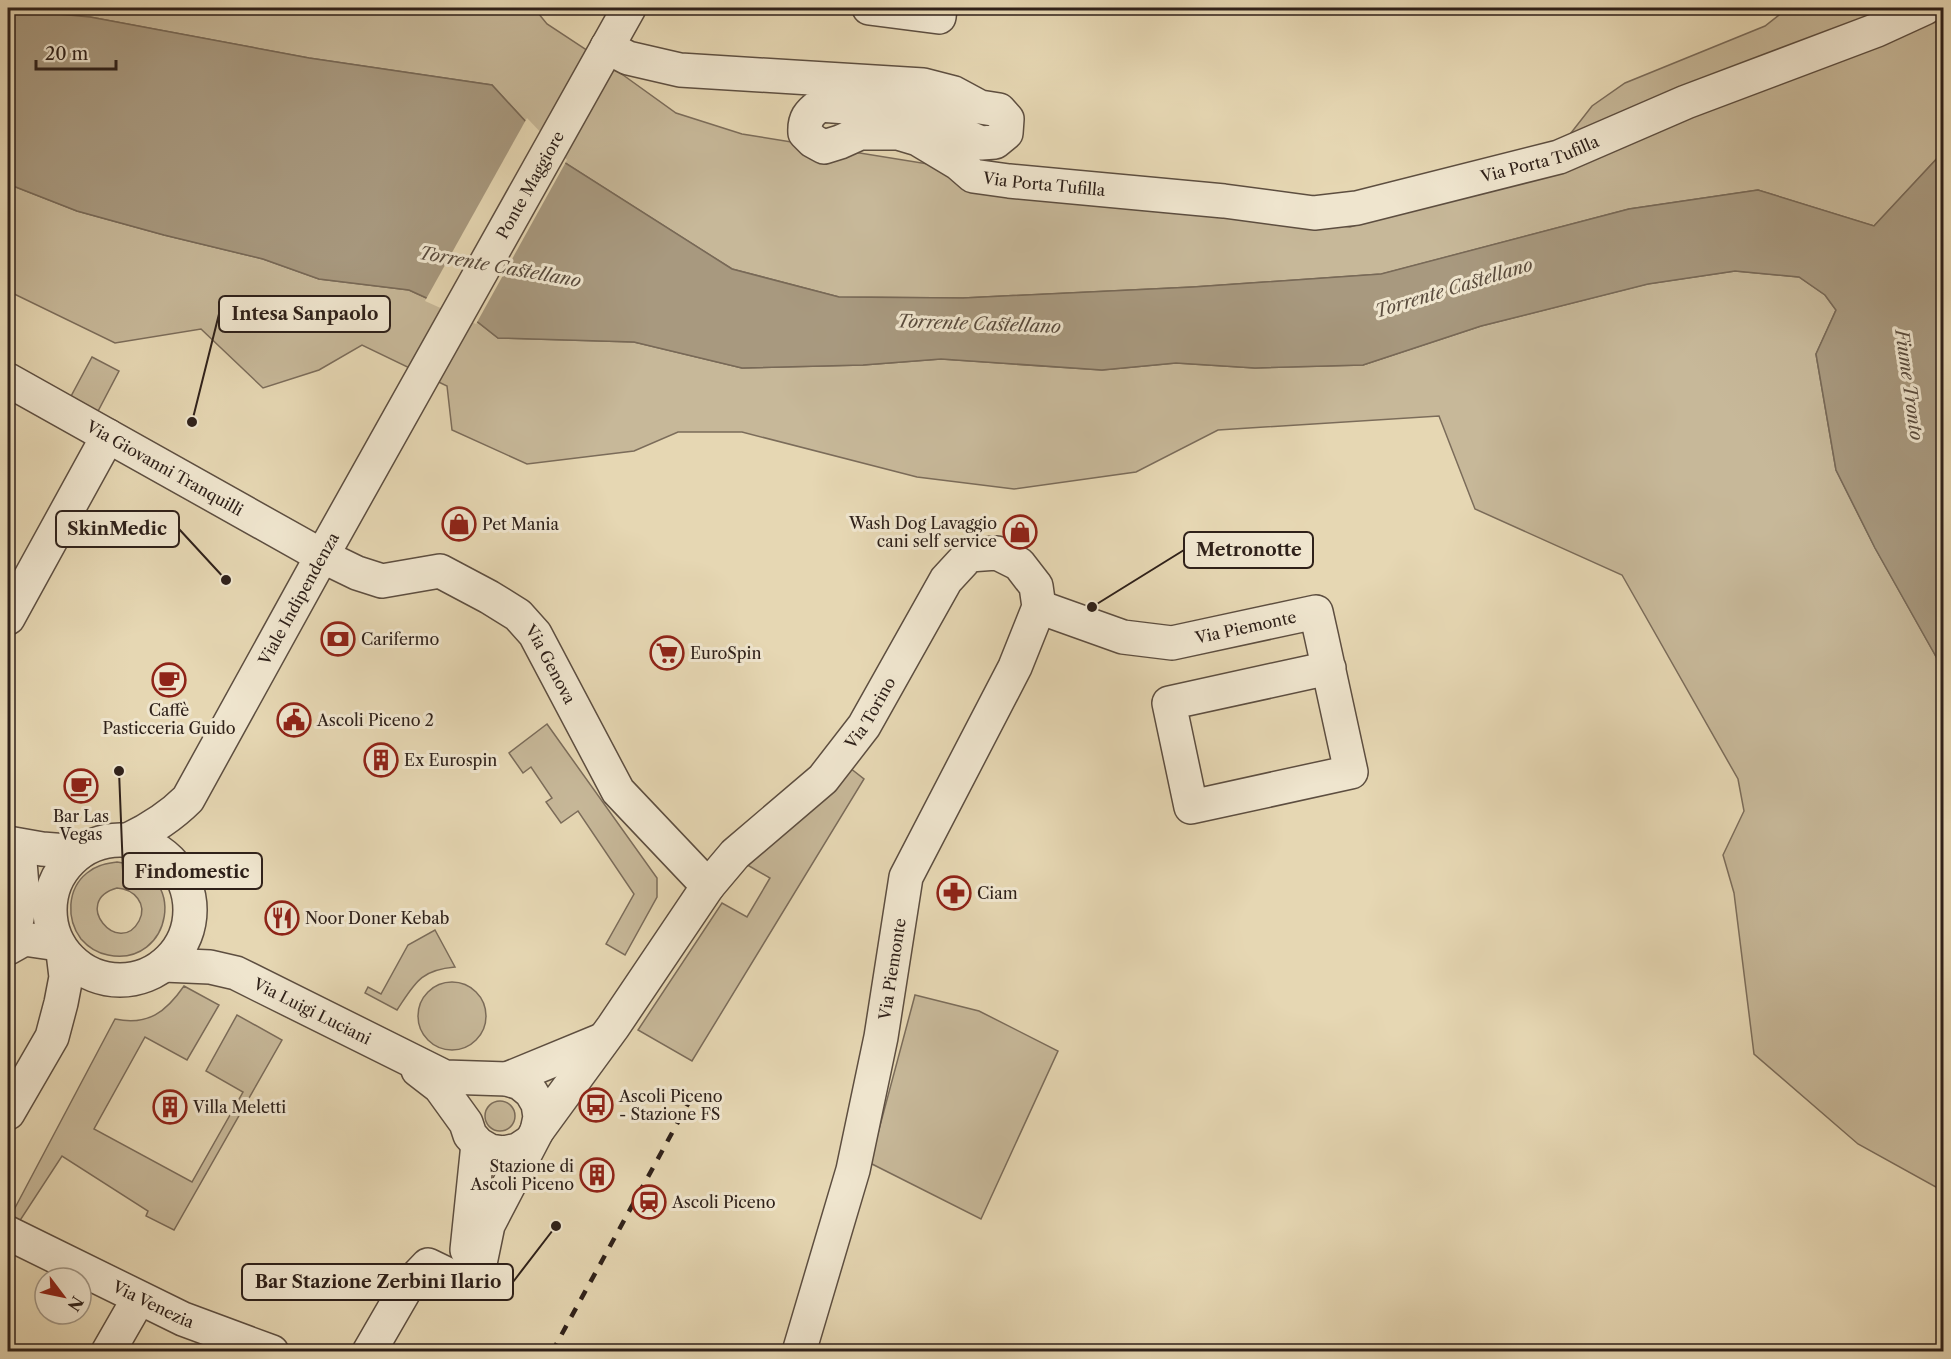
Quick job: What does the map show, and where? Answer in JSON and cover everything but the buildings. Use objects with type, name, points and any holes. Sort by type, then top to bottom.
[{"type":"street","name":"Ponte Maggiore","points":[[411,399],[629,8]]},
{"type":"street","points":[[869,8],[940,12]]},
{"type":"street","name":"Via Porta Tufilla","points":[[602,57],[628,58],[680,70],[923,85],[954,93],[980,107],[999,110],[1007,119],[1006,133],[995,142],[981,143],[926,113],[820,105],[804,122],[805,133],[824,147],[860,133],[898,133],[918,139],[958,163],[973,176],[1009,182],[1224,201],[1314,213],[1357,208],[1559,157],[1686,102],[1877,30],[1925,8]]},
{"type":"street","name":"Via Giovanni Tranquilli","points":[[8,380],[322,556]]},
{"type":"street","name":"Viale Indipendenza","points":[[179,872],[180,849],[189,799],[411,399]]},
{"type":"street","points":[[8,618],[108,436]]},
{"type":"street","name":"Via Torino","points":[[457,1279],[477,1278],[488,1225],[533,1136],[613,1027],[708,886],[735,854],[823,779],[864,726],[946,580],[969,555],[997,553],[1019,564],[1036,586],[1039,608]]},
{"type":"street","name":"Via Genova","points":[[322,556],[357,573],[382,581],[440,571],[518,615],[535,634],[618,791],[708,886]]},
{"type":"street","name":"Via Piemonte","points":[[799,1352],[853,1170],[881,1037],[906,877],[1016,667],[1039,608],[1123,637],[1172,643],[1316,612],[1329,668]]},
{"type":"street","points":[[1329,668],[1351,772],[1191,807],[1169,703],[1329,668]]},
{"type":"street","name":"Viale Indipendenza","points":[[128,840],[152,828],[189,799]]},
{"type":"street","name":"Viale Indipendenza","points":[[52,1037],[66,977],[61,948],[50,922],[52,894],[59,875],[68,862],[95,844],[111,840],[128,840],[148,845],[166,856],[179,872],[187,889],[190,907],[187,928],[178,949],[164,965],[148,974],[132,979],[115,980],[95,976],[78,966],[61,948]]},
{"type":"street","points":[[12,851],[42,849],[80,852]]},
{"type":"street","points":[[11,931],[33,908],[52,894],[12,851]]},
{"type":"street","points":[[11,931],[22,886],[12,851]]},
{"type":"street","name":"Via Luigi Luciani","points":[[190,907],[217,951],[236,973]]},
{"type":"street","points":[[11,931],[24,939],[61,948]]},
{"type":"street","name":"Via Luigi Luciani","points":[[164,965],[210,967],[236,973],[388,1047]]},
{"type":"street","name":"Viale Indipendenza","points":[[8,1113],[52,1037],[79,1006],[115,980]]},
{"type":"street","points":[[369,1352],[406,1288],[428,1265],[457,1279],[466,1256],[471,1227],[472,1133],[466,1111],[469,1100],[485,1084],[602,1040]]},
{"type":"street","points":[[388,1047],[445,1077],[501,1079],[520,1083],[531,1092],[538,1104],[540,1117],[533,1136],[518,1150],[504,1153],[490,1151],[472,1133],[440,1087],[388,1047]]},
{"type":"street","name":"Via Venezia","points":[[8,1233],[183,1319],[272,1352]]},
{"type":"street","points":[[108,1352],[139,1298]]},
{"type":"shaded area","points":[[9,8],[534,8],[547,24],[676,113],[742,134],[1101,192],[1350,227],[1542,170],[1592,106],[1625,83],[1765,26],[1788,8],[1943,8],[1943,152],[1874,226],[1758,190],[1629,209],[1382,274],[1193,287],[963,298],[839,297],[732,269],[562,161],[492,85],[309,58],[90,17]]},
{"type":"shaded area","points":[[8,184],[77,211],[263,259],[319,279],[409,290],[475,320],[498,338],[634,342],[742,368],[863,365],[941,359],[1102,370],[1176,363],[1255,368],[1363,365],[1481,326],[1647,284],[1735,271],[1799,277],[1825,295],[1836,310],[1816,354],[1836,470],[1875,548],[1943,669],[1943,1191],[1858,1144],[1754,1054],[1734,893],[1723,855],[1744,811],[1738,779],[1622,575],[1475,509],[1439,416],[1218,430],[1136,472],[1014,489],[917,477],[742,432],[678,432],[634,451],[527,464],[452,430],[447,386],[362,345],[319,370],[263,388],[201,329],[115,343],[8,291]]},
{"type":"shaded area","points":[[92,357],[119,371],[96,415],[69,400]]},
{"type":"shaded area","points":[[547,724],[657,878],[657,897],[625,955],[606,944],[634,894],[578,811],[561,823],[546,802],[552,798],[531,767],[523,773],[509,753]]},
{"type":"shaded area","points":[[850,768],[864,779],[692,1061],[638,1030],[722,903],[747,917],[770,878],[744,863]]},
{"type":"shaded area","points":[[117,862],[141,869],[156,882],[164,898],[164,916],[158,933],[147,947],[130,955],[108,955],[90,947],[76,931],[71,914],[72,896],[80,880],[94,868]],"holes":[[[117,888],[138,898],[142,909],[139,921],[130,931],[121,933],[111,930],[103,923],[98,914],[98,904],[104,895]]]},
{"type":"shaded area","points":[[435,930],[455,967],[434,971],[420,979],[397,1010],[365,993],[368,987],[381,994],[408,945]]},
{"type":"shaded area","points":[[445,982],[459,982],[471,987],[481,997],[486,1016],[481,1035],[471,1045],[459,1050],[445,1050],[433,1045],[423,1035],[418,1023],[418,1009],[423,997],[433,987]]},
{"type":"shaded area","points":[[184,986],[219,1005],[187,1060],[145,1037],[94,1129],[192,1182],[243,1092],[206,1071],[237,1015],[282,1040],[174,1230],[146,1216],[148,1211],[62,1156],[19,1222],[8,1221],[115,1019],[137,1020],[155,1015],[170,1003]]},
{"type":"shaded area","points":[[915,995],[979,1011],[1058,1051],[981,1219],[870,1163]]},
{"type":"shaded area","points":[[500,1101],[511,1105],[515,1116],[511,1127],[500,1131],[489,1127],[485,1116],[489,1105]]},
{"type":"water","points":[[8,8],[90,17],[309,58],[492,85],[562,161],[732,269],[839,297],[963,298],[1193,287],[1381,274],[1629,209],[1758,190],[1874,226],[1943,152],[1943,669],[1875,548],[1836,470],[1816,354],[1836,310],[1825,295],[1799,277],[1735,271],[1648,284],[1481,326],[1363,365],[1255,368],[1176,363],[1102,370],[941,359],[863,365],[742,368],[634,342],[498,338],[475,320],[409,290],[319,279],[263,259],[77,211],[8,184]]},
{"type":"pier","points":[[527,118],[567,160],[476,324],[425,301]]},
{"type":"railway","points":[[552,1352],[695,1091]]},
{"type":"place","name":"Intesa Sanpaolo","points":[[192,422]]},
{"type":"place","name":"Pet Mania","points":[[459,524]]},
{"type":"place","name":"Wash Dog Lavaggio cani self service","points":[[1020,532]]},
{"type":"place","name":"SkinMedic","points":[[226,580]]},
{"type":"place","name":"Metronotte","points":[[1092,607]]},
{"type":"place","name":"Carifermo","points":[[338,639]]},
{"type":"place","name":"EuroSpin","points":[[667,653]]},
{"type":"place","name":"Caffè Pasticceria Guido","points":[[169,680]]},
{"type":"place","name":"Ascoli Piceno 2","points":[[294,720]]},
{"type":"place","name":"Ex Eurospin","points":[[381,760]]},
{"type":"place","name":"Findomestic","points":[[119,771]]},
{"type":"place","name":"Bar Las Vegas","points":[[81,786]]},
{"type":"place","name":"Ciam","points":[[954,893]]},
{"type":"place","name":"Noor Doner Kebab","points":[[282,918]]},
{"type":"place","name":"Ascoli Piceno - Stazione FS","points":[[596,1105]]},
{"type":"place","name":"Villa Meletti","points":[[170,1107]]},
{"type":"place","name":"Stazione di Ascoli Piceno","points":[[597,1175]]},
{"type":"place","name":"Ascoli Piceno","points":[[649,1202]]},
{"type":"place","name":"Bar Stazione Zerbini Ilario","points":[[556,1226]]},
{"type":"water label","name":"Torrente Castellano","points":[[500,267]]},
{"type":"water label","name":"Torrente Castellano","points":[[1454,288]]},
{"type":"water label","name":"Torrente Castellano","points":[[979,324]]},
{"type":"water label","name":"Fiume Tronto","points":[[1909,385]]}]
